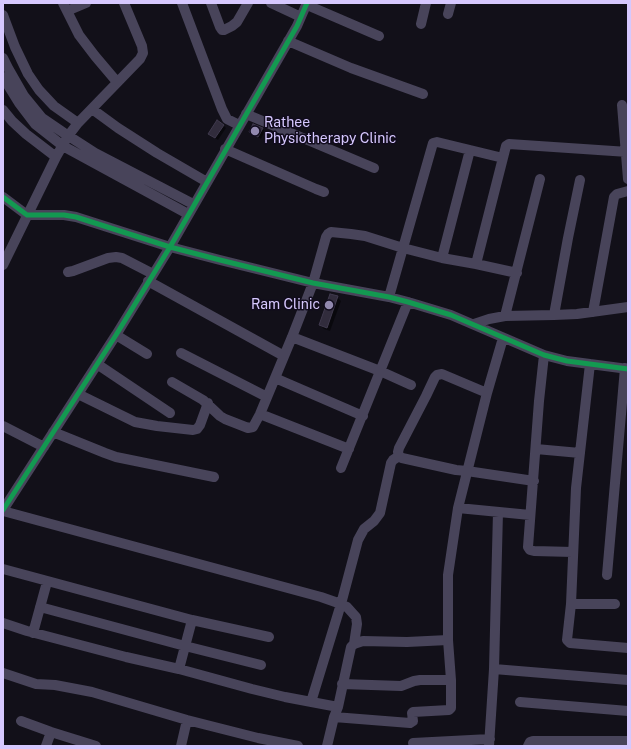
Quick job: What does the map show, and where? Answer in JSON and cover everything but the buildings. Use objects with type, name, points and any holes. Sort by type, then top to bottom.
[{"type":"street","points":[[86,3],[65,7],[79,35],[117,82]]},
{"type":"street","points":[[3,265],[56,156],[68,136],[78,123],[140,59],[143,54],[142,46],[124,3]]},
{"type":"street","points":[[182,3],[222,109],[228,119],[239,125]]},
{"type":"street","points":[[211,3],[222,30],[237,22],[248,3]]},
{"type":"street","points":[[271,3],[300,17]]},
{"type":"street","points":[[421,24],[426,3]]},
{"type":"street","points":[[448,14],[451,3]]},
{"type":"street","points":[[327,746],[338,707],[351,647],[354,644],[357,620],[347,607],[321,597],[3,510],[116,335],[170,247],[193,204],[288,41],[307,4],[379,36]]},
{"type":"street","points":[[3,15],[18,54],[28,74],[39,90],[54,106],[78,123]]},
{"type":"street","points":[[288,41],[351,68],[424,94]]},
{"type":"street","points":[[3,58],[24,96],[42,118],[95,152],[193,204]]},
{"type":"street","points":[[3,78],[19,103],[36,124],[63,146],[188,214]]},
{"type":"street","points":[[622,104],[628,179]]},
{"type":"street","points":[[92,109],[157,153],[207,182]]},
{"type":"street","points":[[3,110],[26,134],[56,156]]},
{"type":"street","points":[[246,114],[374,168]]},
{"type":"street","points":[[389,297],[433,143],[437,142],[503,158]]},
{"type":"street","points":[[476,264],[505,147],[509,144],[627,152]]},
{"type":"street","points":[[225,150],[324,192]]},
{"type":"street","points":[[442,258],[470,150]]},
{"type":"street","points":[[505,316],[540,179]]},
{"type":"street","points":[[554,315],[580,180]]},
{"type":"street","points":[[593,312],[614,197],[617,194],[628,191]]},
{"type":"street","points":[[3,197],[27,215],[64,215],[76,217],[170,247],[220,260],[313,283],[408,302],[451,315],[544,355],[567,361],[627,368],[607,575]]},
{"type":"street","points":[[172,382],[208,403],[222,417],[248,428],[254,426],[313,283],[326,237],[331,232],[365,236],[442,258],[517,273]]},
{"type":"street","points":[[68,272],[111,257],[122,258],[150,278],[284,356]]},
{"type":"street","points":[[342,468],[408,302]]},
{"type":"street","points":[[474,324],[505,316],[554,315],[593,312],[628,307]]},
{"type":"street","points":[[116,335],[147,354]]},
{"type":"street","points":[[292,337],[380,371],[411,385]]},
{"type":"street","points":[[334,717],[411,722],[413,720],[413,712],[451,709],[451,680],[448,640],[448,575],[458,508],[487,393],[503,338]]},
{"type":"street","points":[[181,353],[267,397]]},
{"type":"street","points":[[544,355],[528,546],[529,549],[534,551],[572,552]]},
{"type":"street","points":[[97,364],[170,413]]},
{"type":"street","points":[[590,364],[576,488],[572,552],[571,604],[567,640],[570,643],[628,648]]},
{"type":"street","points":[[399,456],[399,448],[437,375],[442,374],[487,393]]},
{"type":"street","points":[[275,378],[363,416]]},
{"type":"street","points":[[78,394],[135,422],[193,430],[197,429],[200,425],[208,403]]},
{"type":"street","points":[[260,414],[349,449]]},
{"type":"street","points":[[3,426],[44,447]]},
{"type":"street","points":[[53,432],[116,457],[214,477]]},
{"type":"street","points":[[536,450],[580,453]]},
{"type":"street","points":[[399,456],[402,458],[456,470],[534,481]]},
{"type":"street","points":[[311,702],[341,604],[358,540],[364,529],[374,521],[380,512],[391,463],[399,456]]},
{"type":"street","points":[[458,508],[530,515]]},
{"type":"street","points":[[413,743],[489,743],[494,669],[498,512]]},
{"type":"street","points":[[3,569],[192,620],[269,637]]},
{"type":"street","points":[[33,632],[47,582]]},
{"type":"street","points":[[571,604],[615,604]]},
{"type":"street","points":[[40,607],[261,665]]},
{"type":"street","points":[[178,669],[192,620]]},
{"type":"street","points":[[3,623],[126,657],[252,689],[338,707]]},
{"type":"street","points":[[354,644],[363,641],[407,642],[448,640]]},
{"type":"street","points":[[494,669],[628,680]]},
{"type":"street","points":[[3,673],[36,684],[55,685],[92,692],[187,720],[258,738],[298,746]]},
{"type":"street","points":[[342,684],[401,686],[420,680],[451,680]]},
{"type":"street","points":[[520,702],[628,711]]},
{"type":"street","points":[[181,746],[187,720]]},
{"type":"street","points":[[21,721],[50,732],[96,746]]},
{"type":"street","points":[[46,746],[50,732]]},
{"type":"street","points":[[528,746],[532,741],[610,743],[628,741]]},
{"type":"cycle path","points":[[3,510],[116,335],[170,247],[297,26],[307,3]]},
{"type":"cycle path","points":[[3,197],[27,215],[64,215],[76,217],[170,247],[220,260],[313,283],[389,297],[451,315],[544,355],[567,361],[628,369]]},
{"type":"place","name":"Rathee Physiotherapy Clinic","points":[[255,131]]},
{"type":"place","name":"Ram Clinic","points":[[329,305]]}]
